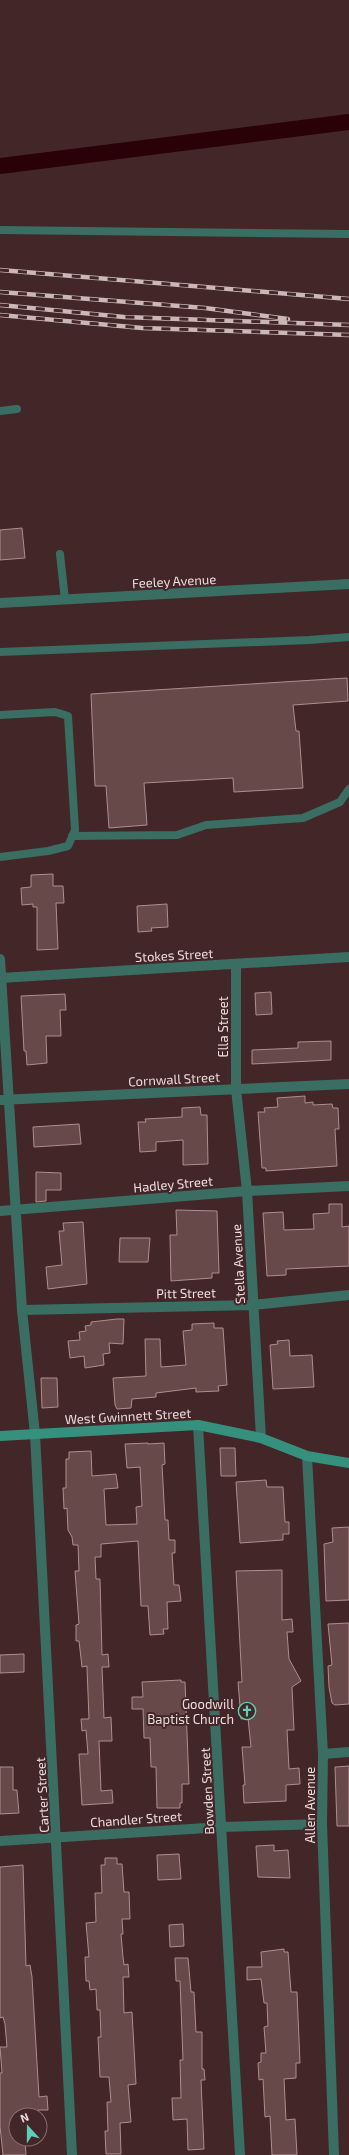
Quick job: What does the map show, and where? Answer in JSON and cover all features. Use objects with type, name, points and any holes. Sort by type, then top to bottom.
[{"type":"main road","name":"West Gwinnett Street","points":[[0,1436],[198,1425],[261,1438],[307,1456],[349,1462]]},
{"type":"street","name":"Feeley Avenue","points":[[0,603],[349,584]]},
{"type":"street","name":"Stokes Street","points":[[0,978],[349,957]]},
{"type":"street","name":"Carter Street","points":[[0,959],[5,1100],[16,1209],[22,1310],[35,1434],[57,1837],[72,2155]]},
{"type":"street","name":"Ella Street","points":[[236,964],[236,1089]]},
{"type":"street","name":"Cornwall Street","points":[[5,1100],[349,1084]]},
{"type":"street","name":"Stella Avenue","points":[[236,1089],[247,1191],[261,1438]]},
{"type":"street","name":"Hadley Street","points":[[0,1211],[247,1191],[349,1186]]},
{"type":"street","name":"Pitt Street","points":[[22,1310],[253,1304],[349,1295]]},
{"type":"street","name":"Bowden Street","points":[[198,1425],[240,2155]]},
{"type":"street","name":"Allen Avenue","points":[[307,1456],[323,1754],[322,1824],[334,2155]]},
{"type":"street","points":[[323,1754],[349,1752]]},
{"type":"street","name":"Chandler Street","points":[[0,1841],[222,1827],[322,1824]]},
{"type":"lane","points":[[0,230],[349,234]]},
{"type":"lane","points":[[0,411],[17,409]]},
{"type":"lane","points":[[60,554],[65,600]]},
{"type":"lane","points":[[0,652],[309,640],[349,637]]},
{"type":"lane","points":[[0,715],[55,712],[68,716],[75,830],[68,846],[48,851],[0,857]]},
{"type":"lane","points":[[72,836],[177,835],[206,825],[303,818],[340,802],[349,789]]},
{"type":"building","points":[[22,528],[25,558],[0,560],[0,530]]},
{"type":"building","points":[[347,678],[348,701],[293,705],[296,731],[299,731],[303,788],[234,792],[233,778],[144,783],[147,825],[109,828],[106,786],[95,786],[91,694]]},
{"type":"building","points":[[53,874],[53,886],[63,886],[64,903],[56,903],[58,949],[37,950],[37,907],[33,907],[33,904],[22,905],[21,888],[31,887],[31,875]]},
{"type":"building","points":[[167,904],[168,927],[151,928],[152,931],[138,932],[137,906]]},
{"type":"building","points":[[271,992],[272,1014],[256,1015],[255,993]]},
{"type":"building","points":[[65,994],[66,1010],[60,1010],[61,1036],[46,1036],[47,1063],[27,1065],[26,1051],[24,1051],[21,996]]},
{"type":"building","points":[[331,1041],[331,1060],[252,1064],[252,1050],[298,1048],[298,1042]]},
{"type":"building","points":[[305,1096],[305,1103],[313,1102],[313,1105],[332,1104],[333,1108],[338,1108],[339,1129],[335,1129],[337,1166],[266,1171],[266,1168],[262,1168],[258,1112],[265,1112],[264,1108],[278,1107],[277,1098]]},
{"type":"building","points":[[200,1107],[201,1115],[207,1115],[208,1164],[183,1165],[183,1140],[156,1142],[156,1151],[140,1152],[138,1122],[146,1122],[145,1119],[182,1117],[182,1108]]},
{"type":"building","points":[[79,1124],[81,1144],[34,1147],[33,1127]]},
{"type":"building","points":[[36,1172],[61,1173],[61,1190],[46,1190],[46,1201],[36,1202]]},
{"type":"building","points":[[329,1204],[342,1204],[342,1227],[349,1226],[349,1266],[286,1269],[286,1275],[267,1276],[263,1213],[283,1212],[284,1230],[314,1229],[313,1214],[329,1213]]},
{"type":"building","points":[[176,1210],[217,1211],[219,1273],[212,1273],[212,1278],[171,1281],[170,1235],[177,1235]]},
{"type":"building","points":[[83,1222],[87,1284],[48,1289],[46,1267],[62,1265],[59,1231],[64,1231],[63,1223]]},
{"type":"building","points":[[120,1238],[150,1238],[148,1262],[119,1262]]},
{"type":"building","points":[[124,1319],[123,1344],[109,1343],[110,1353],[103,1354],[104,1365],[85,1368],[84,1356],[70,1358],[68,1341],[80,1340],[79,1332],[86,1331],[85,1326],[91,1325],[91,1322]]},
{"type":"building","points":[[214,1323],[214,1328],[223,1328],[227,1385],[218,1386],[219,1391],[196,1392],[196,1388],[156,1393],[156,1397],[132,1399],[131,1408],[117,1409],[115,1405],[113,1378],[146,1376],[145,1339],[160,1339],[161,1367],[186,1365],[183,1331],[192,1330],[192,1324]]},
{"type":"building","points":[[289,1340],[290,1356],[312,1355],[314,1387],[273,1389],[270,1345],[278,1344],[277,1341]]},
{"type":"building","points":[[41,1378],[57,1378],[58,1407],[42,1408]]},
{"type":"building","points":[[164,1443],[165,1464],[162,1465],[165,1520],[168,1520],[169,1540],[175,1540],[175,1553],[172,1553],[174,1585],[179,1585],[181,1601],[167,1602],[168,1629],[163,1629],[164,1634],[150,1635],[148,1606],[141,1606],[138,1541],[101,1544],[101,1557],[95,1557],[96,1579],[100,1579],[102,1655],[108,1654],[109,1667],[102,1667],[104,1718],[111,1717],[112,1741],[99,1741],[101,1791],[112,1790],[113,1803],[82,1805],[79,1754],[88,1754],[86,1730],[82,1731],[81,1719],[89,1719],[87,1666],[82,1667],[79,1641],[76,1641],[76,1625],[79,1624],[75,1571],[79,1571],[78,1545],[73,1545],[72,1537],[68,1530],[67,1508],[64,1509],[63,1488],[66,1488],[66,1459],[69,1459],[69,1452],[91,1451],[92,1476],[116,1474],[118,1488],[104,1489],[106,1525],[137,1524],[136,1507],[142,1506],[140,1467],[127,1468],[125,1444]]},
{"type":"building","points":[[220,1448],[235,1448],[236,1476],[221,1476]]},
{"type":"building","points":[[266,1480],[267,1487],[283,1487],[285,1522],[289,1522],[289,1534],[283,1534],[283,1540],[240,1543],[236,1482]]},
{"type":"building","points":[[349,1527],[349,1600],[326,1601],[324,1544],[333,1542],[332,1528]]},
{"type":"building","points":[[282,1570],[282,1620],[292,1619],[293,1632],[287,1632],[289,1659],[301,1681],[292,1687],[294,1730],[287,1730],[289,1769],[299,1768],[300,1784],[286,1785],[286,1801],[244,1803],[243,1785],[245,1785],[242,1747],[251,1747],[248,1718],[241,1719],[238,1682],[242,1682],[236,1571]]},
{"type":"building","points":[[349,1623],[349,1704],[335,1705],[332,1703],[329,1687],[328,1666],[332,1665],[328,1624]]},
{"type":"building","points":[[24,1654],[24,1672],[0,1673],[0,1655]]},
{"type":"building","points":[[181,1680],[181,1682],[185,1682],[189,1784],[182,1784],[182,1803],[180,1803],[180,1808],[157,1808],[156,1767],[151,1767],[150,1738],[144,1738],[143,1709],[132,1709],[132,1697],[143,1697],[142,1682]]},
{"type":"building","points":[[349,1766],[349,1826],[337,1826],[335,1767]]},
{"type":"building","points":[[0,1767],[13,1767],[13,1790],[17,1790],[19,1813],[0,1814]]},
{"type":"building","points":[[274,1845],[274,1851],[288,1850],[290,1878],[258,1877],[256,1846]]},
{"type":"building","points":[[179,1854],[181,1879],[158,1880],[157,1855]]},
{"type":"building","points":[[105,1858],[117,1858],[117,1864],[122,1864],[124,1892],[129,1892],[130,1919],[122,1919],[123,1934],[121,1934],[124,1965],[128,1964],[129,1977],[123,1977],[124,2013],[132,2012],[136,2084],[128,2085],[131,2122],[120,2123],[121,2154],[106,2154],[105,2131],[108,2131],[107,2102],[111,2102],[109,2077],[100,2077],[98,2037],[101,2037],[100,2010],[97,2010],[96,1989],[90,1990],[89,1981],[86,1981],[85,1957],[89,1957],[86,1923],[96,1922],[95,1893],[102,1893],[101,1865],[105,1865]]},
{"type":"building","points":[[23,1865],[26,1966],[30,1965],[32,1977],[39,2097],[47,2096],[48,2107],[8,2107],[8,2147],[26,2147],[26,2155],[3,2155],[0,2126],[0,2073],[2,2073],[0,2047],[7,2047],[5,2024],[3,2017],[0,2018],[0,1867]]},
{"type":"building","points":[[183,1924],[184,1946],[170,1947],[169,1925]]},
{"type":"building","points":[[284,1949],[284,1952],[288,1952],[291,1992],[297,1992],[300,2063],[296,2063],[296,2078],[284,2079],[286,2120],[295,2119],[297,2155],[272,2155],[270,2116],[265,2117],[263,2079],[259,2080],[258,2063],[261,2062],[261,2053],[266,2053],[264,2027],[268,2026],[267,2003],[264,2003],[261,1979],[247,1980],[247,1967],[262,1967],[261,1952]]},
{"type":"building","points":[[175,1958],[188,1958],[191,1992],[194,1992],[196,2032],[202,2032],[202,2069],[204,2069],[205,2080],[201,2080],[204,2149],[188,2150],[187,2119],[173,2120],[172,2098],[181,2098],[180,2060],[183,2060],[180,1981],[176,1981]]},
{"type":"waterway","points":[[0,166],[349,122]]},
{"type":"railway","points":[[0,270],[349,299]]},
{"type":"railway","points":[[0,292],[205,308],[288,319]]},
{"type":"railway","points":[[0,305],[124,317],[349,325]]},
{"type":"railway","points":[[0,315],[142,328],[349,335]]},
{"type":"place","name":"Goodwill Baptist Church","points":[[247,1711]]}]
